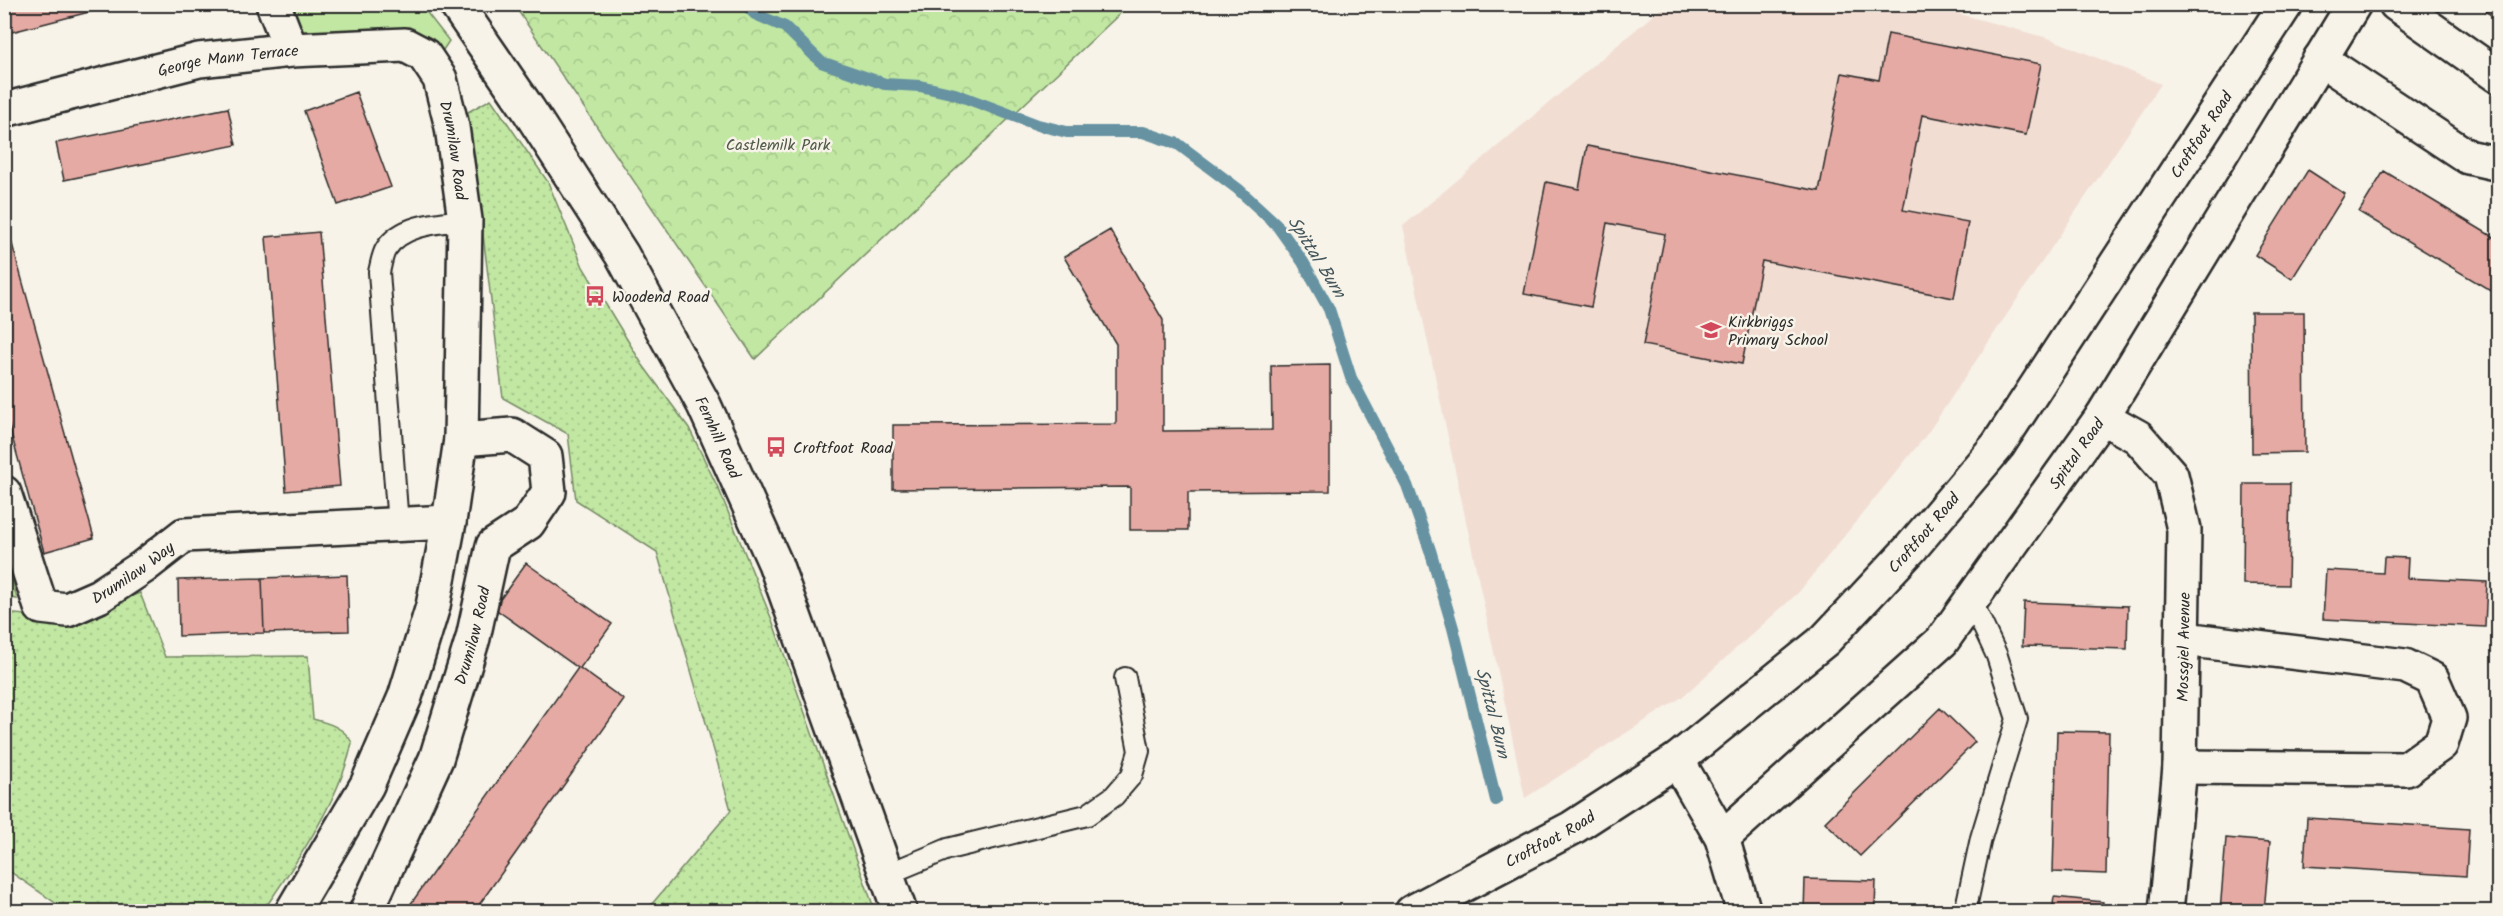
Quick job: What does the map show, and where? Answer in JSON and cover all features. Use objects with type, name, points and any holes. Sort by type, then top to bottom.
[{"type":"street","points":[[273,4],[291,50]]},
{"type":"street","name":"Fernhill Road","points":[[456,4],[528,109],[622,255],[704,405],[775,563],[900,912]]},
{"type":"street","name":"Croftfoot Road","points":[[1412,912],[1572,828],[1677,760],[1825,640],[1911,548],[1998,445],[2286,4]]},
{"type":"street","name":"Spittal Road","points":[[1722,838],[1942,640],[2102,417],[2354,4]]},
{"type":"street","points":[[2396,4],[2499,76]]},
{"type":"street","name":"George Mann Terrace","points":[[4,110],[199,60],[291,50],[405,45],[424,55],[440,79]]},
{"type":"street","points":[[2320,59],[2468,157],[2495,163],[2499,161]]},
{"type":"street","name":"Drumilaw Road","points":[[292,912],[368,785],[405,697],[433,606],[449,522],[461,439],[465,220],[452,127],[440,79]]},
{"type":"street","name":"Mossgiel Avenue","points":[[2102,417],[2138,437],[2171,475],[2184,529],[2184,639],[2180,766],[2166,912]]},
{"type":"street","name":"Drumilaw Road","points":[[366,912],[436,759],[473,638],[493,546],[528,523],[549,492],[545,456],[512,435],[461,439]]},
{"type":"street","name":"Drumilaw Way","points":[[4,493],[41,607],[67,610],[99,596],[143,567],[184,535],[449,522]]},
{"type":"street","points":[[2180,766],[2406,769],[2441,744],[2449,718],[2432,679],[2406,666],[2184,639]]},
{"type":"street","points":[[1677,760],[1722,838],[1744,912]]},
{"type":"lane","points":[[398,525],[379,272],[386,249],[405,233],[426,225],[465,220]]},
{"type":"lane","points":[[1965,912],[1981,838],[2017,719],[1997,656],[1971,600]]},
{"type":"lane","points":[[885,875],[948,849],[1087,815],[1114,796],[1132,775],[1139,751],[1125,678]]},
{"type":"shaded area","name":"Kirkbriggs Primary School","points":[[1665,5],[1927,5],[2051,39],[2161,84],[1927,434],[1798,593],[1682,697],[1525,798],[1403,226]]},
{"type":"green space","points":[[280,5],[421,5],[449,41],[441,53],[373,31],[300,32]]},
{"type":"green space","name":"Castlemilk Park","points":[[514,5],[1129,5],[755,359]]},
{"type":"green space","points":[[491,99],[548,182],[583,267],[642,364],[689,428],[720,492],[772,620],[875,911],[646,911],[731,810],[657,552],[576,500],[568,434],[503,398],[468,112]]},
{"type":"green space","points":[[5,552],[17,599],[5,597]]},
{"type":"green space","points":[[140,593],[165,657],[308,656],[313,719],[331,724],[341,730],[352,743],[338,787],[327,809],[263,911],[67,911],[5,868],[4,613],[70,619]]},
{"type":"building","points":[[4,4],[120,4],[4,34]]},
{"type":"building","points":[[2491,4],[2498,4],[2498,19],[2486,12]]},
{"type":"building","points":[[1888,34],[2041,64],[2026,135],[1922,115],[1903,210],[1968,222],[1954,298],[1762,261],[1742,364],[1643,345],[1665,234],[1607,223],[1591,307],[1524,294],[1546,182],[1579,189],[1587,146],[1819,191],[1842,73],[1879,80]]},
{"type":"building","points":[[356,92],[391,187],[338,205],[304,111]]},
{"type":"building","points":[[228,108],[236,145],[64,180],[56,143]]},
{"type":"building","points":[[2308,170],[2345,194],[2292,279],[2255,255]]},
{"type":"building","points":[[2384,171],[2498,240],[2498,295],[2359,212]]},
{"type":"building","points":[[4,215],[94,538],[44,552],[4,408]]},
{"type":"building","points":[[1110,230],[1163,320],[1163,431],[1272,430],[1271,366],[1330,365],[1330,491],[1188,492],[1188,530],[1130,530],[1130,487],[893,489],[893,425],[1116,424],[1116,344],[1064,257]]},
{"type":"building","points":[[319,232],[340,486],[286,491],[266,237]]},
{"type":"building","points":[[2251,312],[2304,312],[2305,452],[2252,453]]},
{"type":"building","points":[[2244,484],[2290,484],[2288,585],[2243,584]]},
{"type":"building","points":[[2384,557],[2408,558],[2407,578],[2487,582],[2485,627],[2323,619],[2326,570],[2383,573]]},
{"type":"building","points":[[526,563],[612,624],[580,668],[624,700],[474,912],[405,912],[578,668],[494,608]]},
{"type":"building","points":[[347,575],[349,631],[264,633],[262,578]]},
{"type":"building","points":[[262,578],[264,633],[179,636],[178,580]]},
{"type":"building","points":[[2024,602],[2128,606],[2127,649],[2022,646]]},
{"type":"building","points":[[2497,648],[2498,809],[2491,809]]},
{"type":"building","points":[[1940,708],[1975,742],[1860,856],[1825,822]]},
{"type":"building","points":[[2057,731],[2109,732],[2106,874],[2053,872]]},
{"type":"building","points":[[2307,818],[2469,829],[2466,876],[2304,866]]},
{"type":"building","points":[[2226,838],[2270,842],[2264,912],[2220,912]]},
{"type":"building","points":[[1805,879],[1876,881],[1875,908],[1855,908],[1855,912],[1804,912]]},
{"type":"building","points":[[2054,897],[2103,902],[2102,912],[2052,912]]},
{"type":"waterway","name":"Spittal Burn","points":[[745,4],[755,14],[785,27],[821,62],[885,84],[920,86],[955,94],[1038,125],[1067,132],[1143,132],[1178,144],[1238,189],[1276,224],[1303,262],[1329,309],[1351,378],[1407,485],[1430,550],[1453,628],[1496,800]]},
{"type":"place","name":"Woodend Road","points":[[595,296]]},
{"type":"place","name":"Kirkbriggs Primary School","points":[[1711,330]]},
{"type":"place","name":"Croftfoot Road","points":[[776,447]]}]
